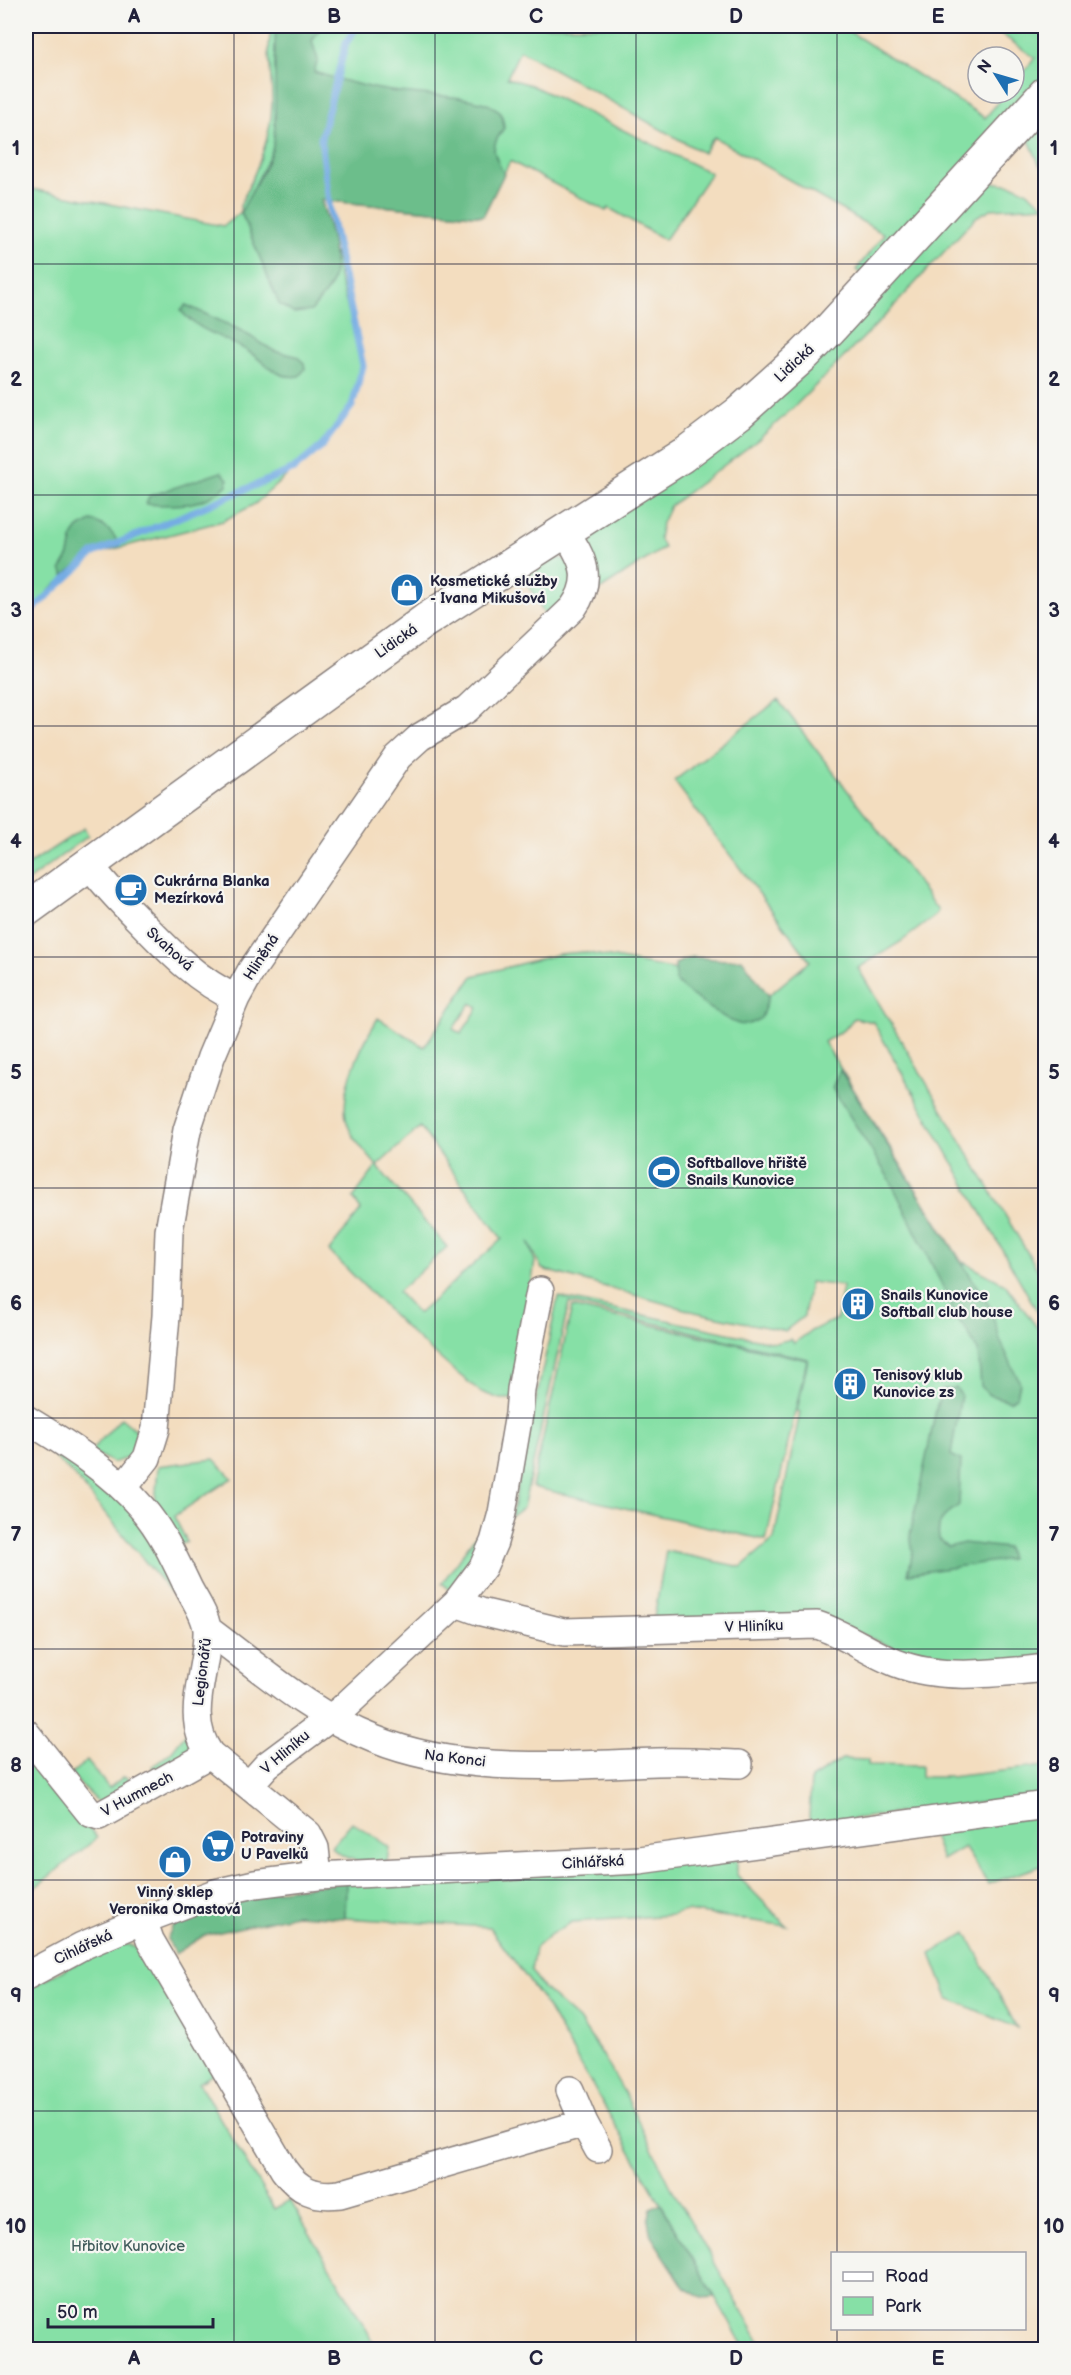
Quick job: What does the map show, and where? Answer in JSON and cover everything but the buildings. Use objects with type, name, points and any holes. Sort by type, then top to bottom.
[{"type":"main road","name":"Lidická","points":[[26,910],[426,620],[666,467],[739,413],[804,355],[1046,93]]},
{"type":"street","name":"Hliněná","points":[[124,1487],[142,1467],[151,1449],[160,1397],[166,1316],[166,1255],[187,1130],[211,1057],[236,998],[269,943],[398,757],[420,737],[475,702],[573,608],[581,597],[585,585],[583,563],[566,531]]},
{"type":"street","name":"Svahová","points":[[88,863],[111,891],[169,951],[221,991],[236,998]]},
{"type":"street","name":"V Hliníku","points":[[250,1784],[267,1766],[342,1709],[456,1603],[483,1567],[499,1527],[519,1414],[521,1389],[540,1291]]},
{"type":"street","name":"Legionářů","points":[[26,1419],[124,1487],[158,1529],[176,1561],[207,1629],[197,1715],[201,1738],[210,1754]]},
{"type":"street","name":"V Hliníku","points":[[456,1603],[472,1610],[564,1632],[817,1625],[830,1629],[898,1664],[935,1674],[1008,1672],[1046,1668]]},
{"type":"street","name":"Na Konci","points":[[207,1629],[330,1718],[394,1747],[458,1762],[575,1765],[661,1762],[739,1764]]},
{"type":"street","name":"V Humnech","points":[[26,1733],[90,1813],[95,1816],[105,1814],[210,1754]]},
{"type":"street","points":[[210,1754],[250,1784],[310,1836],[315,1848],[318,1876]]},
{"type":"street","name":"Cihlářská","points":[[26,1976],[82,1946],[143,1920],[236,1888],[274,1881],[318,1876],[639,1860],[1046,1805]]},
{"type":"street","points":[[143,1920],[150,1940],[284,2170],[298,2186],[311,2193],[332,2195],[349,2192],[584,2123]]},
{"type":"street","points":[[570,2090],[598,2149]]},
{"type":"green space","points":[[272,26],[276,26],[278,93],[273,149],[241,213],[280,303],[311,310],[331,286],[335,252],[339,277],[359,349],[362,373],[354,402],[323,443],[255,504],[223,521],[95,554],[51,588],[26,621],[26,188],[223,226],[241,212],[240,206],[269,131],[272,94],[269,45]]},
{"type":"green space","points":[[276,26],[321,26],[312,41],[318,60],[314,72],[381,89],[474,100],[500,112],[504,128],[496,141],[494,151],[504,174],[483,216],[321,200],[334,257],[333,279],[327,291],[311,311],[293,313],[279,304],[241,212],[264,170],[273,146]]},
{"type":"green space","points":[[321,26],[841,26],[985,118],[996,105],[1018,105],[862,275],[856,270],[884,234],[714,137],[703,153],[520,50],[507,78],[531,85],[711,173],[665,240],[609,208],[606,211],[510,161],[483,216],[320,200],[308,109],[316,58],[312,41]]},
{"type":"green space","points":[[990,26],[1045,26],[1045,76],[1026,97],[1026,69],[1035,58],[1026,52],[1026,45],[1017,45]]},
{"type":"green space","points":[[1045,111],[1045,150],[1040,166],[1026,133]]},
{"type":"green space","points":[[981,182],[1016,186],[1045,206],[991,209],[976,217],[884,317],[793,408],[759,439],[670,506],[662,523],[659,538],[664,548],[590,596],[591,543],[598,527]]},
{"type":"green space","points":[[186,305],[240,330],[274,351],[296,356],[304,363],[305,369],[299,376],[287,376],[276,372],[249,352],[196,324],[181,311]]},
{"type":"green space","points":[[221,472],[228,479],[227,485],[209,498],[179,505],[146,504],[149,496]]},
{"type":"green space","points":[[91,521],[108,530],[115,537],[119,546],[97,551],[64,575],[61,569],[69,555],[73,535],[78,528]]},
{"type":"green space","points":[[559,558],[573,562],[575,583],[548,621],[523,575],[548,561]]},
{"type":"green space","points":[[778,700],[938,911],[935,916],[902,941],[858,968],[1045,1282],[1045,1325],[873,1022],[854,1018],[845,1029],[824,1042],[961,1261],[1005,1284],[1045,1338],[1045,1661],[924,1661],[850,1629],[654,1618],[666,1551],[741,1567],[774,1539],[800,1412],[797,1411],[808,1359],[569,1303],[523,1508],[511,1517],[558,1297],[775,1343],[791,1339],[794,1343],[811,1331],[837,1319],[843,1286],[810,1282],[804,1316],[785,1331],[695,1312],[542,1269],[528,1241],[535,1261],[514,1399],[500,1399],[481,1392],[452,1369],[411,1333],[329,1251],[361,1210],[353,1198],[377,1166],[351,1132],[346,1119],[345,1105],[351,1074],[357,1058],[378,1018],[424,1047],[473,976],[559,954],[583,952],[740,982],[769,995],[810,961],[674,781]],"holes":[[[471,1003],[478,1008],[461,1034],[453,1029]],[[420,1127],[502,1239],[418,1314],[398,1292],[447,1247],[377,1166]]]},
{"type":"green space","points":[[84,828],[88,836],[26,882],[26,866]]},
{"type":"green space","points":[[692,957],[742,959],[769,996],[761,1018],[745,1024],[733,1022],[706,1006],[681,987],[676,982],[675,964]]},
{"type":"green space","points":[[840,1070],[990,1307],[1000,1340],[1020,1383],[1017,1396],[1010,1401],[989,1395],[981,1386],[978,1351],[965,1328],[956,1318],[947,1295],[890,1180],[832,1088]]},
{"type":"green space","points":[[572,1307],[807,1360],[766,1540],[532,1487]]},
{"type":"green space","points":[[956,1388],[961,1395],[951,1455],[961,1460],[959,1505],[940,1523],[939,1539],[949,1547],[964,1543],[1007,1548],[1010,1559],[908,1574],[913,1551],[910,1535],[937,1405],[943,1389]]},
{"type":"green space","points":[[121,1418],[144,1437],[135,1455],[113,1463],[91,1451]]},
{"type":"green space","points":[[37,1441],[94,1475],[135,1513],[178,1588],[171,1593],[73,1474]]},
{"type":"green space","points":[[214,1459],[232,1478],[174,1516],[187,1542],[177,1546],[155,1505],[158,1466]]},
{"type":"green space","points":[[476,1535],[485,1537],[453,1592],[442,1583]]},
{"type":"green space","points":[[186,1733],[195,1744],[191,1753],[155,1770],[152,1767],[171,1752]]},
{"type":"green space","points":[[26,1746],[97,1838],[26,1895]]},
{"type":"green space","points":[[842,1759],[868,1760],[868,1765],[921,1766],[921,1777],[950,1777],[1045,1766],[1045,1795],[811,1824],[809,1817],[811,1779]]},
{"type":"green space","points":[[87,1761],[109,1788],[123,1777],[127,1777],[136,1787],[102,1806],[70,1774]]},
{"type":"green space","points":[[1045,1815],[1045,1878],[1041,1866],[988,1884],[964,1847],[942,1860],[931,1830]]},
{"type":"green space","points":[[352,1822],[389,1847],[387,1862],[350,1859],[331,1847]]},
{"type":"green space","points":[[737,1859],[737,1875],[787,1926],[686,1911],[672,1915],[572,1922],[551,1934],[535,1948],[531,1971],[543,1988],[579,2020],[602,2054],[625,2094],[671,2187],[764,2349],[745,2349],[543,2000],[489,1927],[345,1918],[346,1882]]},
{"type":"green space","points":[[346,1882],[345,1918],[295,1915],[203,1936],[175,1954],[167,1939],[172,1928],[184,1917],[249,1894]]},
{"type":"green space","points":[[966,1933],[1017,2028],[948,1998],[931,1954]]},
{"type":"green space","name":"Hřbitov Kunovice","points":[[113,1945],[134,1946],[143,1953],[215,2073],[199,2083],[274,2209],[290,2200],[378,2349],[26,2350],[26,1989]]},
{"type":"green space","points":[[661,2204],[715,2297],[702,2298],[684,2287],[651,2236],[648,2221],[651,2209]]},
{"type":"waterway","points":[[26,616],[94,553],[294,469],[322,446],[352,406],[363,366],[330,211],[321,138],[346,43],[357,26]]},
{"type":"place","name":"Kosmetické služby - Ivana Mikušová","points":[[407,590]]},
{"type":"place","name":"Cukrárna Blanka Mezírková","points":[[131,890]]},
{"type":"place","name":"Softballove hřiště Snails Kunovice","points":[[664,1172]]},
{"type":"place","name":"Snails Kunovice Softball club house","points":[[858,1304]]},
{"type":"place","name":"Tenisový klub Kunovice zs","points":[[850,1384]]},
{"type":"place","name":"Potraviny U Pavelků","points":[[218,1846]]},
{"type":"place","name":"Vinný sklep Veronika Omastová","points":[[175,1862]]}]
